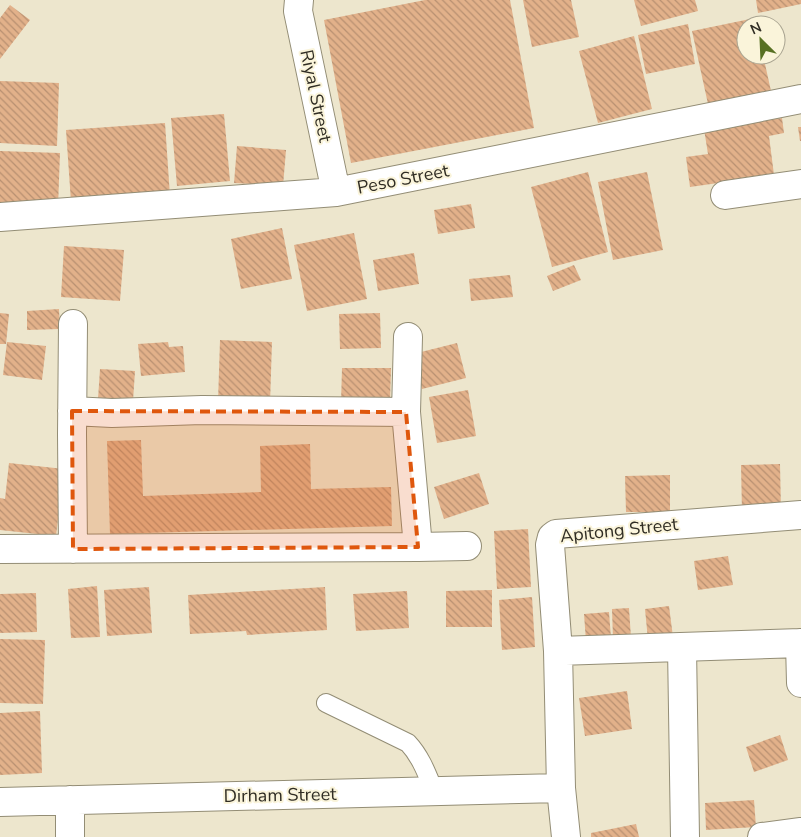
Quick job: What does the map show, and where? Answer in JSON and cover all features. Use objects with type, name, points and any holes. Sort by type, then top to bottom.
[{"type":"street","name":"Riyal Street","points":[[299,0],[298,11],[336,192]]},
{"type":"street","name":"Peso Street","points":[[0,217],[336,192],[801,99]]},
{"type":"street","points":[[725,195],[801,184]]},
{"type":"street","points":[[73,324],[73,549]]},
{"type":"street","points":[[408,336],[406,412],[418,547]]},
{"type":"street","points":[[72,411],[112,413],[202,410],[406,412]]},
{"type":"street","name":"Apitong Street","points":[[558,651],[550,545],[552,537],[556,534],[801,515]]},
{"type":"street","points":[[0,549],[467,546]]},
{"type":"street","points":[[566,837],[561,788],[558,651],[800,643],[801,683]]},
{"type":"street","points":[[682,647],[686,837]]},
{"type":"street","name":"Dirham Street","points":[[0,802],[561,788]]},
{"type":"street","points":[[70,800],[70,837]]},
{"type":"street","points":[[762,837],[801,832]]},
{"type":"lane","points":[[326,703],[408,743],[422,760],[434,791]]},
{"type":"highlighted area","points":[[72,411],[406,412],[418,547],[73,549]]},
{"type":"building","points":[[425,0],[510,0],[534,128],[351,163],[324,20]]},
{"type":"building","points":[[523,0],[571,0],[579,37],[532,47]]},
{"type":"building","points":[[634,0],[695,0],[698,11],[641,26]]},
{"type":"building","points":[[756,0],[801,0],[801,4],[758,13]]},
{"type":"building","points":[[10,5],[30,20],[0,59],[0,18]]},
{"type":"building","points":[[736,22],[736,65],[765,65],[771,91],[708,104],[692,31]]},
{"type":"building","points":[[688,24],[695,64],[646,74],[638,35]]},
{"type":"building","points":[[634,36],[652,109],[598,123],[579,51]]},
{"type":"building","points":[[0,81],[59,83],[57,146],[0,143]]},
{"type":"building","points":[[224,114],[230,181],[177,186],[171,118]]},
{"type":"building","points":[[782,118],[784,133],[769,136],[774,175],[690,187],[686,157],[708,154],[704,129]]},
{"type":"building","points":[[165,123],[170,196],[71,202],[66,130]]},
{"type":"building","points":[[798,127],[801,127],[801,141],[800,141]]},
{"type":"building","points":[[237,146],[286,150],[283,186],[234,183]]},
{"type":"building","points":[[0,151],[60,153],[58,207],[0,205]]},
{"type":"building","points":[[588,172],[608,252],[552,267],[531,187]]},
{"type":"building","points":[[647,172],[663,250],[613,260],[598,182]]},
{"type":"building","points":[[471,204],[475,228],[438,234],[434,210]]},
{"type":"building","points":[[282,228],[292,279],[241,289],[231,239]]},
{"type":"building","points":[[354,233],[367,299],[307,311],[294,245]]},
{"type":"building","points":[[64,246],[124,250],[120,301],[61,297]]},
{"type":"building","points":[[414,253],[419,284],[378,291],[373,260]]},
{"type":"building","points":[[574,265],[581,280],[553,291],[547,276]]},
{"type":"building","points":[[510,275],[513,297],[471,301],[469,279]]},
{"type":"building","points":[[59,309],[60,329],[27,330],[27,311]]},
{"type":"building","points":[[0,313],[9,314],[6,344],[0,344]]},
{"type":"building","points":[[380,313],[381,348],[340,349],[339,314]]},
{"type":"building","points":[[220,340],[272,342],[270,404],[218,402]]},
{"type":"building","points":[[7,342],[46,346],[42,380],[3,375]]},
{"type":"building","points":[[168,342],[169,347],[183,346],[185,372],[141,376],[138,344]]},
{"type":"building","points":[[457,343],[466,378],[422,389],[413,354]]},
{"type":"building","points":[[342,368],[391,368],[390,404],[341,403]]},
{"type":"building","points":[[100,369],[135,371],[133,401],[98,399]]},
{"type":"building","points":[[468,390],[476,436],[437,443],[429,397]]},
{"type":"building","points":[[141,440],[143,496],[261,492],[260,446],[310,444],[311,489],[391,487],[392,526],[110,534],[107,441]]},
{"type":"building","points":[[9,463],[64,469],[56,536],[0,530],[0,498],[5,499]]},
{"type":"building","points":[[780,464],[781,511],[742,512],[741,465]]},
{"type":"building","points":[[479,473],[489,504],[444,519],[434,487]]},
{"type":"building","points":[[670,475],[670,512],[626,512],[625,476]]},
{"type":"building","points":[[528,529],[531,587],[497,589],[494,531]]},
{"type":"building","points":[[728,556],[733,585],[698,590],[694,561]]},
{"type":"building","points":[[97,586],[100,637],[71,638],[68,589]]},
{"type":"building","points":[[149,587],[152,633],[107,636],[104,590]]},
{"type":"building","points":[[325,587],[327,630],[247,635],[246,631],[190,634],[188,595]]},
{"type":"building","points":[[492,590],[492,627],[446,627],[446,591]]},
{"type":"building","points":[[407,591],[409,628],[356,631],[353,594]]},
{"type":"building","points":[[36,593],[37,632],[0,633],[0,594]]},
{"type":"building","points":[[532,597],[535,647],[502,650],[499,600]]},
{"type":"building","points":[[669,606],[673,637],[648,640],[645,609]]},
{"type":"building","points":[[629,608],[631,638],[613,639],[612,609]]},
{"type":"building","points":[[609,612],[611,638],[586,641],[584,614]]},
{"type":"building","points":[[0,639],[45,640],[43,704],[0,703]]},
{"type":"building","points":[[627,691],[632,729],[585,736],[579,698]]},
{"type":"building","points":[[40,711],[42,773],[0,775],[0,713]]},
{"type":"building","points":[[780,735],[788,760],[754,772],[746,747]]},
{"type":"building","points":[[754,800],[756,827],[706,830],[705,803]]},
{"type":"building","points":[[636,824],[639,837],[591,837],[591,833]]}]
